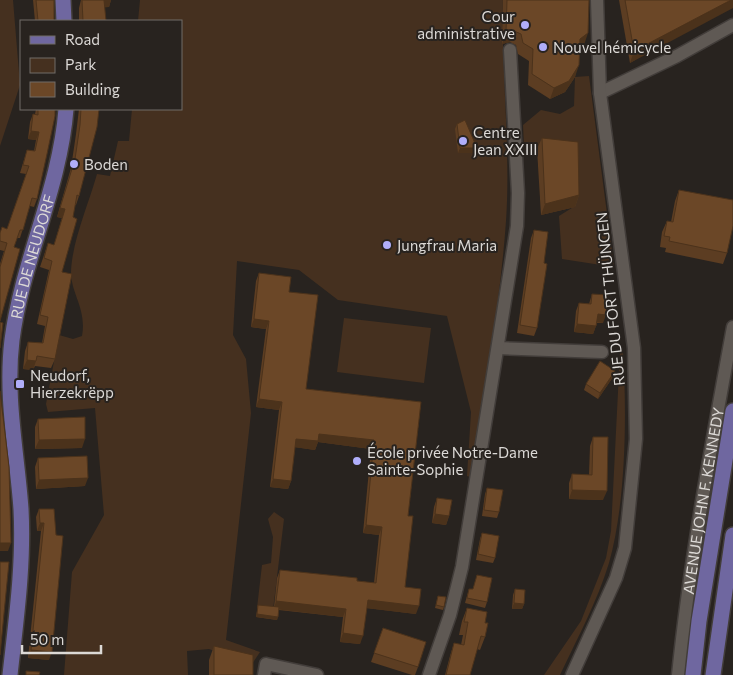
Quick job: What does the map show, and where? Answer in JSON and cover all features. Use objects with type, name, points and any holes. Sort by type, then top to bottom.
[{"type":"main road","points":[[63,0],[64,20]]},
{"type":"main road","name":"RUE DE NEUDORF","points":[[10,675],[22,546],[19,485],[10,407],[12,340],[19,305],[60,153],[66,110]]},
{"type":"main road","name":"AVENUE JOHN F. KENNEDY","points":[[693,675],[699,621],[733,411]]},
{"type":"main road","points":[[713,675],[733,535]]},
{"type":"street","name":"RUE DU FORT THÜNGEN","points":[[572,675],[616,578],[625,548],[636,439],[636,394],[631,314],[600,93],[597,0]]},
{"type":"street","points":[[600,93],[677,56],[733,25]]},
{"type":"street","points":[[429,675],[450,615],[462,567],[498,348],[518,206],[510,50]]},
{"type":"street","name":"AVENUE JOHN F. KENNEDY","points":[[678,675],[684,619],[707,472],[733,327]]},
{"type":"street","points":[[498,348],[602,352]]},
{"type":"street","points":[[265,669],[317,675]]},
{"type":"green space","points":[[0,0],[13,0],[20,85],[0,146]]},
{"type":"green space","points":[[140,0],[503,0],[507,193],[500,285],[470,477],[467,476],[471,412],[447,316],[338,300],[299,270],[237,261],[233,335],[246,359],[251,413],[226,640],[260,652],[252,664],[209,649],[187,651],[188,675],[64,675],[72,572],[104,515],[95,408],[48,412],[46,404],[59,335],[73,339],[82,336],[81,310],[73,287],[71,272],[74,248],[97,174],[110,176],[118,141],[129,141],[132,110],[182,110],[182,20],[138,20]]},
{"type":"green space","points":[[589,76],[614,267],[562,259],[559,216],[575,206],[573,154],[524,147],[523,125],[541,110],[560,114],[574,106],[575,77]]},
{"type":"green space","points":[[344,318],[431,328],[424,383],[337,372]]},
{"type":"green space","points":[[620,352],[623,352],[625,430],[622,486],[615,539],[599,592],[560,675],[544,675],[581,621],[606,558],[611,531]]},
{"type":"green space","points":[[274,512],[284,519],[273,610],[257,608],[262,565],[271,563],[273,537],[268,519]]},
{"type":"building","points":[[36,0],[54,0],[54,20],[38,20]]},
{"type":"building","points":[[82,0],[104,0],[106,20],[83,20]]},
{"type":"building","name":"Nouvel hémicycle","points":[[507,0],[589,0],[588,33],[580,39],[579,65],[569,81],[554,88],[532,74],[533,49],[523,43],[521,34],[514,31],[506,33]]},
{"type":"building","points":[[625,0],[731,0],[634,51]]},
{"type":"building","points":[[38,110],[55,110],[37,199],[32,198],[23,230],[20,230],[14,247],[20,249],[0,321],[0,267],[7,243],[0,241],[0,233],[2,227],[7,229],[29,166],[23,165],[27,150],[35,151],[39,132],[31,131],[33,114],[38,115]]},
{"type":"building","points":[[81,110],[99,110],[97,127],[79,196],[77,195],[73,217],[77,219],[62,272],[72,274],[55,359],[37,356],[36,361],[27,360],[28,342],[43,343],[48,317],[40,315],[52,261],[44,258],[48,243],[54,245],[65,209],[60,208],[75,159]]},
{"type":"building","points":[[465,120],[477,148],[460,148],[457,124]]},
{"type":"building","points":[[542,138],[578,142],[579,195],[545,204]]},
{"type":"building","points":[[679,190],[733,200],[733,226],[727,253],[669,241],[670,237],[664,236],[667,221],[673,222]]},
{"type":"building","points":[[534,230],[548,232],[544,263],[547,264],[537,328],[520,325]]},
{"type":"building","points":[[259,273],[291,277],[289,292],[318,295],[306,389],[421,402],[408,516],[413,516],[405,587],[421,589],[419,606],[368,600],[363,636],[343,633],[346,609],[276,601],[280,570],[357,578],[357,581],[376,583],[382,527],[366,525],[374,440],[319,434],[318,441],[296,439],[291,481],[273,479],[282,402],[259,399],[269,321],[254,319]]},
{"type":"building","points":[[592,294],[608,295],[606,315],[598,314],[596,326],[577,324],[579,303],[591,304]]},
{"type":"building","points":[[0,322],[3,323],[0,348]]},
{"type":"building","points":[[600,361],[615,371],[600,393],[586,384]]},
{"type":"building","points":[[0,391],[9,467],[11,543],[0,543]]},
{"type":"building","points":[[85,417],[85,439],[39,440],[38,419]]},
{"type":"building","points":[[593,437],[608,437],[607,491],[572,490],[572,474],[592,475]]},
{"type":"building","points":[[87,456],[88,478],[39,480],[38,458]]},
{"type":"building","points":[[487,488],[503,490],[499,512],[484,510]]},
{"type":"building","points":[[437,498],[452,500],[449,516],[435,514]]},
{"type":"building","points":[[39,509],[54,509],[56,535],[63,536],[52,652],[31,650],[44,523],[40,523]]},
{"type":"building","points":[[482,533],[499,536],[495,558],[478,554]]},
{"type":"building","points":[[0,562],[9,562],[0,655]]},
{"type":"building","points":[[477,575],[492,578],[487,602],[467,598],[469,589],[473,589]]},
{"type":"building","points":[[515,589],[525,590],[524,604],[514,603]]},
{"type":"building","points":[[438,596],[446,597],[444,607],[436,605]]},
{"type":"building","points":[[258,605],[279,607],[278,617],[257,614]]},
{"type":"building","points":[[467,608],[487,612],[485,623],[488,623],[485,637],[481,636],[470,675],[446,675],[454,643],[464,645],[468,622],[464,622]]},
{"type":"building","points":[[383,628],[426,642],[418,667],[374,653]]},
{"type":"building","points":[[214,646],[253,655],[253,675],[214,675]]},
{"type":"building","points":[[26,671],[40,672],[39,675],[26,675]]},
{"type":"place","name":"Cour administrative","points":[[525,25]]},
{"type":"place","name":"Nouvel hémicycle","points":[[543,47]]},
{"type":"place","name":"Centre Jean XXIII","points":[[463,141]]},
{"type":"place","name":"Boden","points":[[74,164]]},
{"type":"place","name":"Jungfrau Maria","points":[[387,245]]},
{"type":"place","name":"Neudorf, Hierzekrëpp","points":[[20,384]]},
{"type":"place","name":"École privée Notre-Dame Sainte-Sophie","points":[[357,461]]}]
